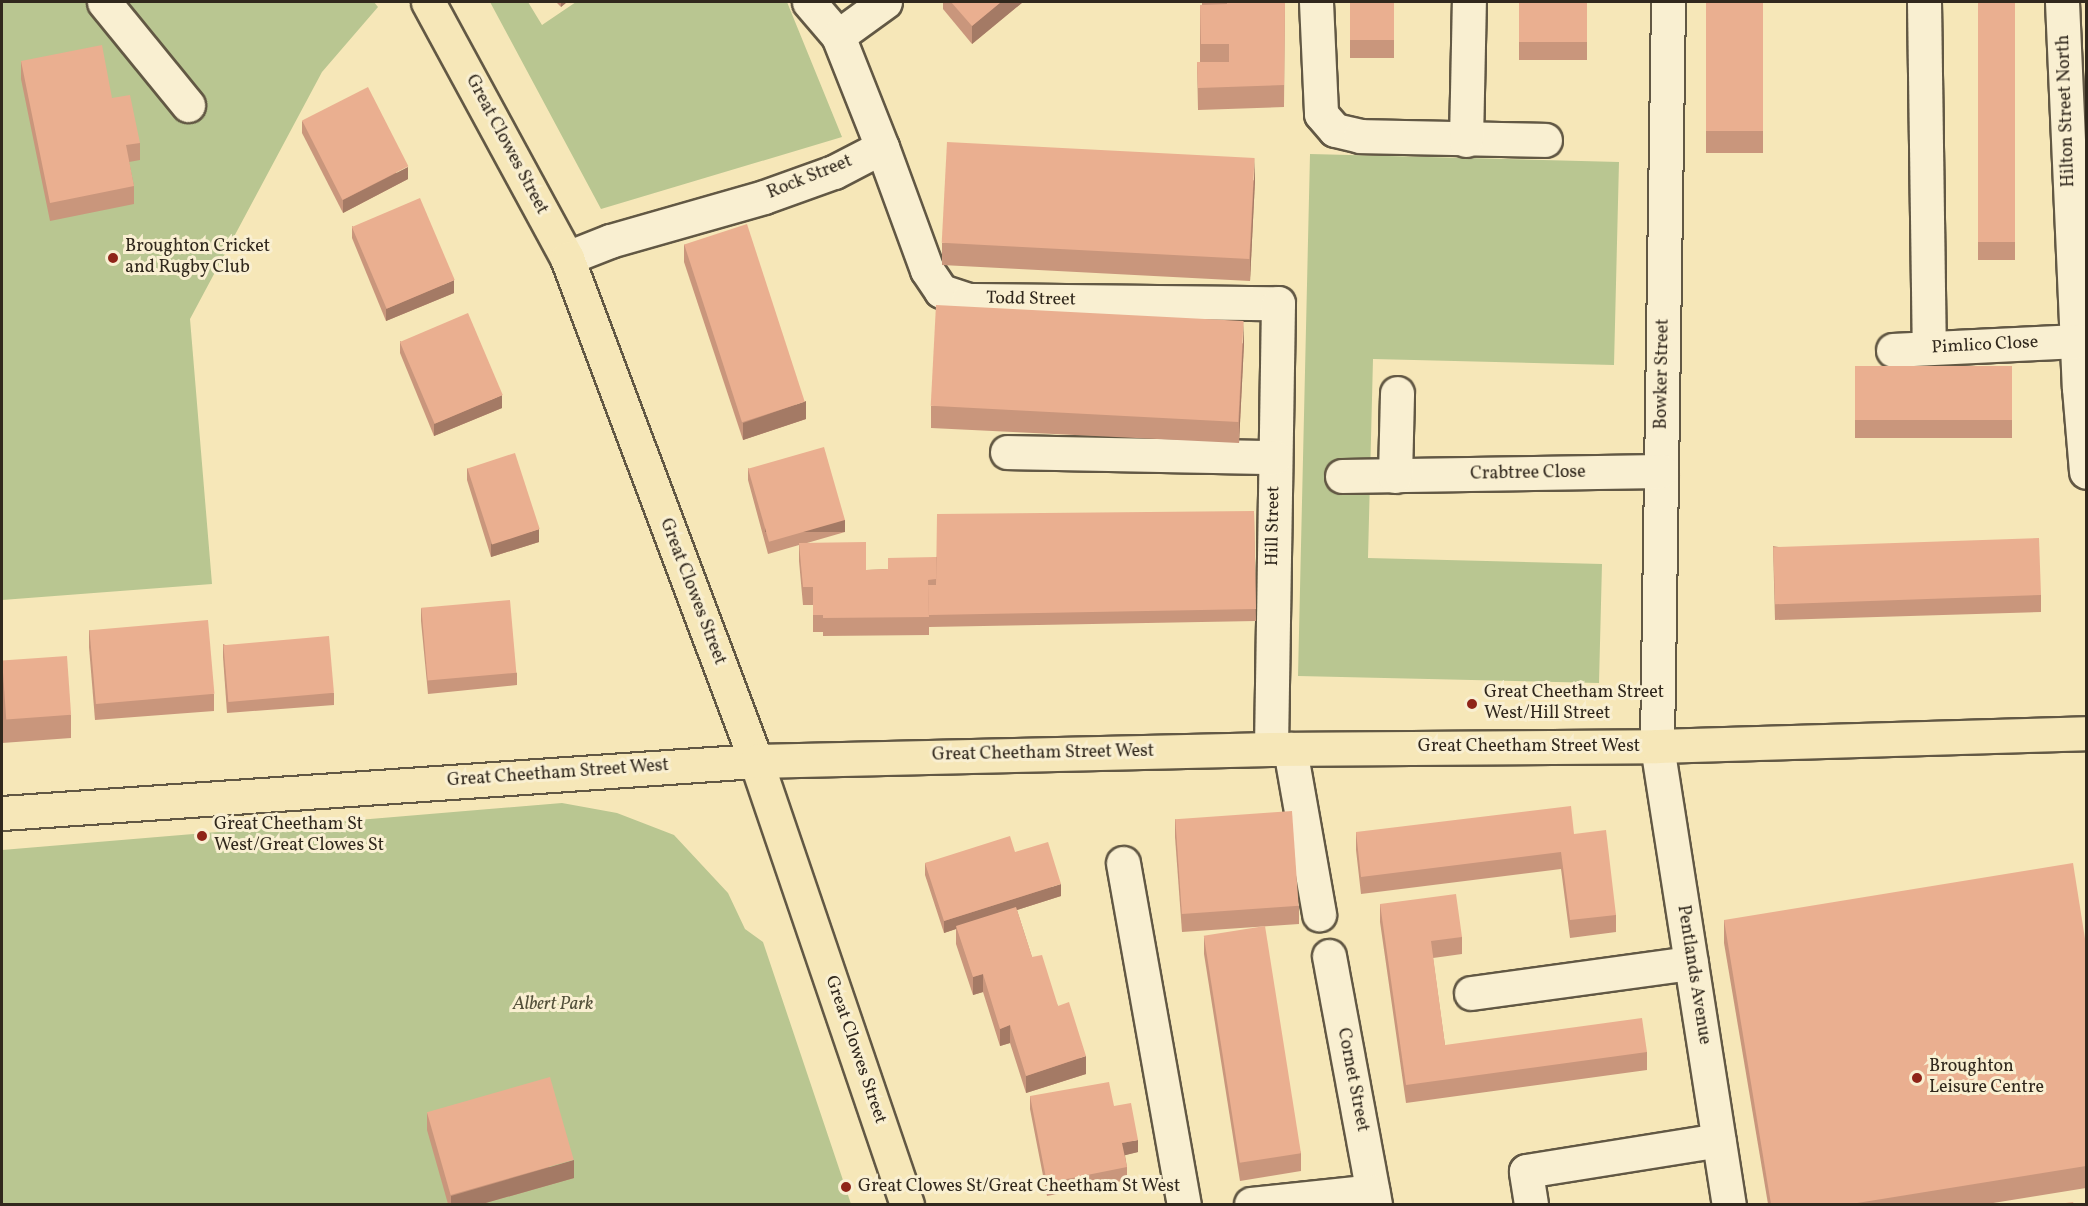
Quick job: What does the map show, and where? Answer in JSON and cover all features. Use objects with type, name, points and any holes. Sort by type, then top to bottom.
[{"type":"main road","name":"Great Clowes Street","points":[[428,2],[567,258],[756,761],[907,1204]]},
{"type":"main road","name":"Great Cheetham Street West","points":[[2,813],[756,761],[1281,749],[1657,746],[2086,733]]},
{"type":"street","points":[[104,2],[188,105]]},
{"type":"street","points":[[808,2],[838,36],[882,147]]},
{"type":"street","points":[[838,36],[885,2]]},
{"type":"street","points":[[1316,2],[1321,114],[1335,130],[1360,136],[1545,140]]},
{"type":"street","points":[[1466,140],[1469,2]]},
{"type":"street","name":"Bowker Street","points":[[1657,746],[1668,2]]},
{"type":"street","points":[[1924,2],[1929,348]]},
{"type":"street","name":"Hilton Street North","points":[[2062,2],[2079,214],[2077,341],[2083,388],[2086,472]]},
{"type":"street","name":"Rock Street","points":[[567,258],[610,241],[764,197],[834,172],[882,147]]},
{"type":"street","name":"Todd Street","points":[[882,147],[927,270],[941,291],[968,300],[1278,303]]},
{"type":"street","name":"Hill Street","points":[[1278,303],[1275,457],[1281,749]]},
{"type":"street","name":"Pimlico Close","points":[[1893,350],[2077,341]]},
{"type":"street","points":[[1395,476],[1397,393]]},
{"type":"street","points":[[1007,452],[1275,457]]},
{"type":"street","name":"Crabtree Close","points":[[1342,476],[1661,471]]},
{"type":"street","name":"Pentlands Avenue","points":[[1657,746],[1729,1204]]},
{"type":"street","points":[[1281,749],[1319,914]]},
{"type":"street","points":[[1124,863],[1184,1204]]},
{"type":"street","name":"Cornet Street","points":[[1329,956],[1374,1198]]},
{"type":"street","points":[[1471,993],[1691,963]]},
{"type":"street","points":[[1531,1204],[1526,1171],[1719,1140]]},
{"type":"street","points":[[1251,1204],[1374,1198]]},
{"type":"green space","name":"Broughton Cricket and Rugby Club","points":[[2,2],[374,2],[378,7],[322,72],[190,319],[212,584],[2,600]]},
{"type":"green space","points":[[490,2],[528,2],[542,25],[576,2],[787,2],[842,137],[601,209]]},
{"type":"green space","points":[[1310,154],[1619,162],[1614,365],[1373,359],[1368,558],[1602,564],[1599,683],[1298,676]]},
{"type":"green space","name":"Albert Park","points":[[562,803],[617,813],[674,835],[728,893],[745,929],[763,942],[851,1204],[2,1204],[2,850]]},
{"type":"building","points":[[951,2],[1001,2],[972,26]]},
{"type":"building","points":[[1227,2],[1285,2],[1284,85],[1198,88],[1197,62],[1229,62],[1229,44],[1201,44],[1200,5],[1227,4]]},
{"type":"building","points":[[1350,2],[1394,2],[1394,40],[1350,40]]},
{"type":"building","points":[[1519,2],[1587,2],[1587,42],[1519,42]]},
{"type":"building","points":[[1706,2],[1763,2],[1763,131],[1706,131]]},
{"type":"building","points":[[1978,2],[2015,2],[2015,242],[1978,242]]},
{"type":"building","points":[[102,45],[112,98],[130,95],[140,143],[126,145],[134,186],[50,203],[21,61]]},
{"type":"building","points":[[368,87],[408,166],[342,200],[302,121]]},
{"type":"building","points":[[947,142],[1255,158],[1249,259],[942,243]]},
{"type":"building","points":[[420,198],[455,280],[387,309],[352,227]]},
{"type":"building","points":[[747,224],[805,402],[742,422],[684,244]]},
{"type":"building","points":[[936,305],[1244,321],[1238,422],[931,406]]},
{"type":"building","points":[[468,313],[503,395],[435,424],[400,342]]},
{"type":"building","points":[[1855,366],[2012,366],[2012,420],[1855,420]]},
{"type":"building","points":[[824,447],[845,520],[769,542],[748,469]]},
{"type":"building","points":[[515,453],[540,529],[492,545],[467,468]]},
{"type":"building","points":[[1254,511],[1256,609],[929,615],[928,585],[936,585],[937,514]]},
{"type":"building","points":[[2039,538],[2041,595],[1775,604],[1773,547]]},
{"type":"building","points":[[866,542],[866,570],[888,569],[888,558],[936,557],[936,579],[928,580],[929,617],[823,618],[823,615],[813,615],[813,587],[803,587],[799,543]]},
{"type":"building","points":[[510,600],[516,673],[428,680],[421,608]]},
{"type":"building","points":[[208,620],[214,694],[96,704],[89,630]]},
{"type":"building","points":[[329,636],[334,693],[228,702],[223,645]]},
{"type":"building","points":[[67,656],[71,715],[6,719],[2,661]]},
{"type":"building","points":[[1571,806],[1574,834],[1606,830],[1616,915],[1570,920],[1561,852],[1361,877],[1356,832]]},
{"type":"building","points":[[1292,811],[1299,906],[1182,914],[1175,819]]},
{"type":"building","points":[[1010,836],[1015,852],[1048,842],[1061,884],[944,921],[925,863]]},
{"type":"building","name":"Broughton Leisure Centre","points":[[2073,863],[2086,945],[2086,1166],[1851,1204],[1771,1204],[1724,920]]},
{"type":"building","points":[[1456,894],[1462,937],[1431,941],[1445,1045],[1642,1018],[1647,1052],[1406,1085],[1380,904]]},
{"type":"building","points":[[1016,907],[1032,957],[1042,955],[1058,1006],[1069,1002],[1086,1056],[1026,1076],[1010,1025],[1000,1029],[983,974],[973,977],[956,926]]},
{"type":"building","points":[[1265,926],[1301,1153],[1240,1163],[1204,936]]},
{"type":"building","points":[[550,1077],[574,1160],[451,1195],[427,1112]]},
{"type":"building","points":[[1109,1082],[1114,1106],[1131,1103],[1138,1140],[1122,1143],[1127,1167],[1047,1183],[1030,1096]]},
{"type":"place","name":"Broughton Cricket and Rugby Club","points":[[113,258]]},
{"type":"place","name":"Great Cheetham Street West/Hill Street","points":[[1472,704]]},
{"type":"place","name":"Great Cheetham St West/Great Clowes St","points":[[202,836]]},
{"type":"place","name":"Broughton Leisure Centre","points":[[1917,1078]]},
{"type":"place","name":"Great Clowes St/Great Cheetham St West","points":[[846,1187]]}]
